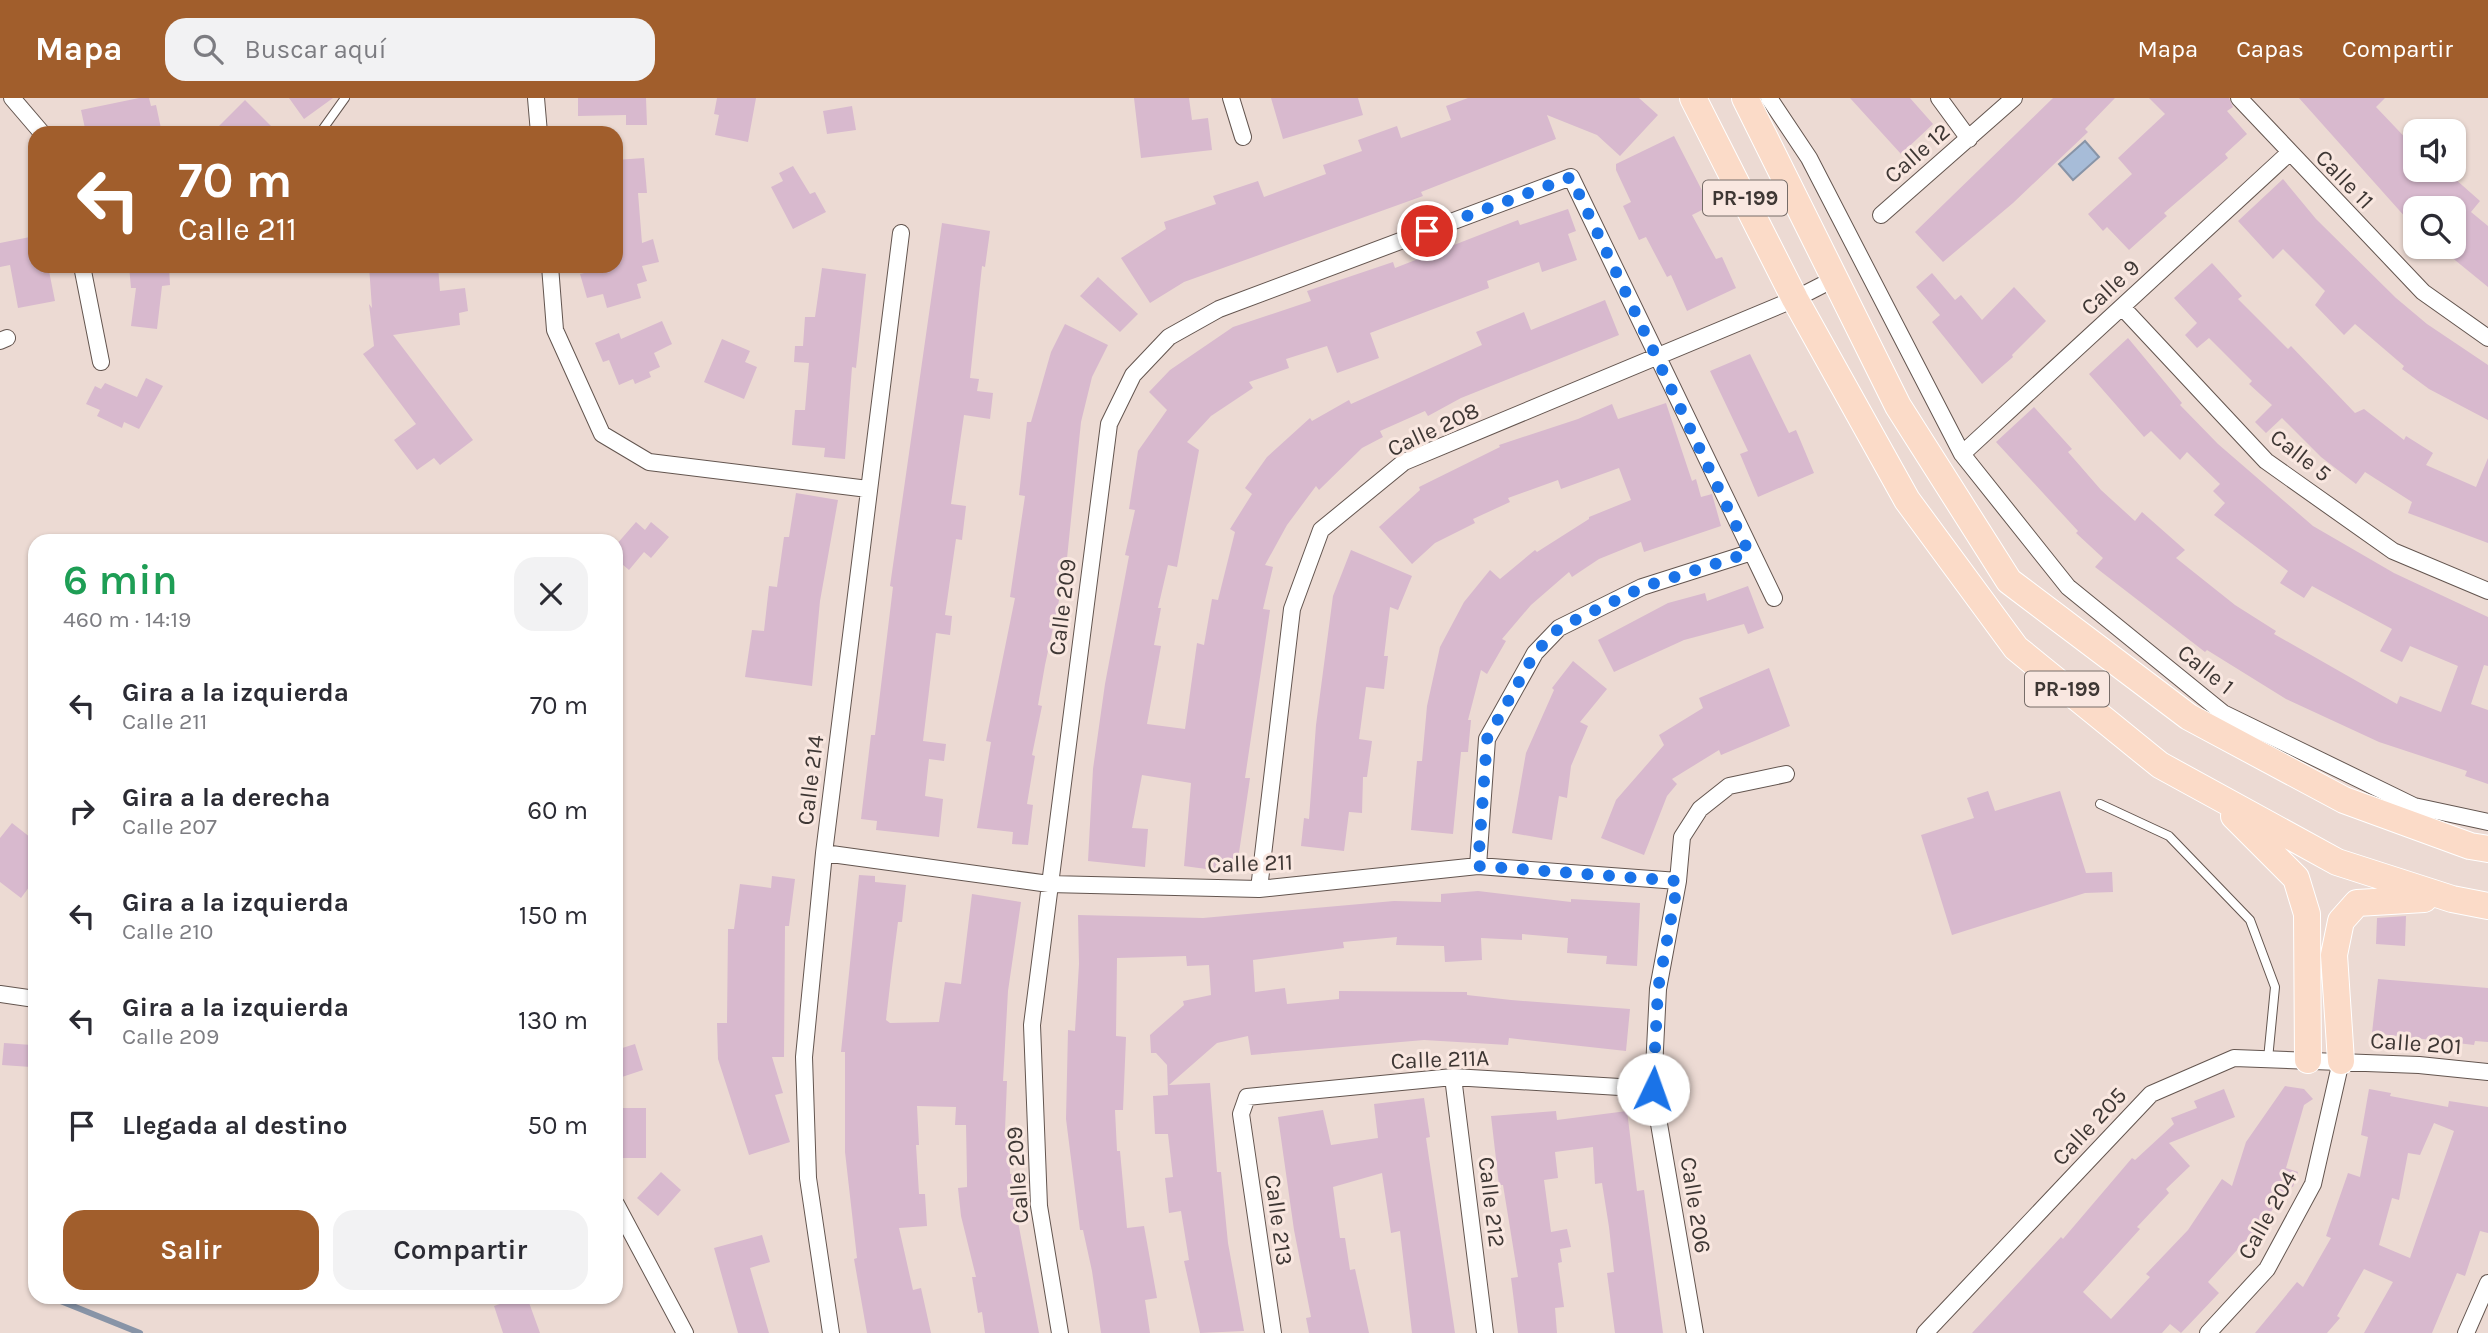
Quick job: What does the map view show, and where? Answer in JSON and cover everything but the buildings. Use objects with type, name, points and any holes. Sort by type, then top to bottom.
[{"type":"main road","name":"PR-199","points":[[1693,98],[1795,299],[1907,500],[2016,648],[2160,765],[2337,862],[2452,899],[2488,906]]},
{"type":"main road","name":"PR-199","points":[[1745,98],[1898,406],[2009,580],[2189,717],[2344,800],[2470,846],[2488,849]]},
{"type":"main road","points":[[2204,789],[2296,878],[2307,914],[2308,1060]]},
{"type":"main road","points":[[2341,1061],[2334,955],[2341,921],[2357,903],[2391,898],[2452,899]]},
{"type":"street","points":[[12,98],[36,126]]},
{"type":"street","points":[[536,98],[538,126]]},
{"type":"street","points":[[1231,98],[1243,137]]},
{"type":"street","name":"Calle 1","points":[[1769,98],[1809,158],[1962,454],[2068,587],[2224,713],[2414,806],[2488,822]]},
{"type":"street","points":[[1939,98],[1969,139]]},
{"type":"street","name":"Calle 12","points":[[1881,215],[2014,98]]},
{"type":"street","name":"Calle 11","points":[[2239,98],[2423,292],[2488,338]]},
{"type":"street","name":"Calle 9","points":[[1962,454],[2289,153]]},
{"type":"street","name":"Calle 209","points":[[1060,1333],[1039,1206],[1032,1025],[1109,424],[1133,374],[1169,337],[1219,309],[1571,177],[1656,357]]},
{"type":"street","name":"Calle 214","points":[[831,1333],[808,1178],[804,1058],[824,853],[901,233]]},
{"type":"street","points":[[83,273],[101,362]]},
{"type":"street","points":[[551,273],[555,330],[602,434],[649,462],[868,489]]},
{"type":"street","name":"Calle 208","points":[[1259,889],[1292,610],[1321,530],[1404,462],[1795,299],[1836,278]]},
{"type":"street","name":"Calle 5","points":[[2122,307],[2266,461],[2393,551],[2488,591]]},
{"type":"street","points":[[1656,357],[1773,598]]},
{"type":"street","points":[[1478,866],[1487,739],[1535,653],[1559,628],[1643,587],[1749,553]]},
{"type":"street","name":"Calle 206","points":[[1695,1333],[1653,1089],[1658,989],[1678,881],[1682,837],[1700,809],[1729,786],[1786,775]]},
{"type":"street","name":"Calle 211","points":[[824,853],[1049,884],[1259,889],[1478,866],[1678,881]]},
{"type":"street","points":[[0,995],[28,998]]},
{"type":"street","name":"Calle 205","points":[[1925,1333],[2151,1094],[2234,1058],[2341,1061]]},
{"type":"street","name":"Calle 201","points":[[2341,1061],[2488,1072]]},
{"type":"street","name":"Calle 204","points":[[2208,1333],[2267,1269],[2313,1184],[2341,1061]]},
{"type":"street","name":"Calle 211A","points":[[1241,1114],[1248,1097],[1453,1077],[1653,1089]]},
{"type":"street","name":"Calle 212","points":[[1453,1077],[1485,1333]]},
{"type":"street","name":"Calle 213","points":[[1241,1114],[1273,1333]]},
{"type":"street","points":[[623,1217],[685,1333]]},
{"type":"street","points":[[2466,1333],[2488,1283]]},
{"type":"lane","points":[[325,126],[345,98]]},
{"type":"lane","points":[[2100,804],[2168,836],[2250,920],[2275,987],[2268,1059]]},
{"type":"water","points":[[2085,141],[2099,157],[2073,180],[2059,164]]},
{"type":"waterway","points":[[68,1304],[140,1333]]},
{"type":"route","points":[[1427,231],[1571,177],[1749,553],[1643,587],[1559,628],[1535,653],[1487,739],[1478,866],[1678,881],[1658,989],[1653,1089]]}]
